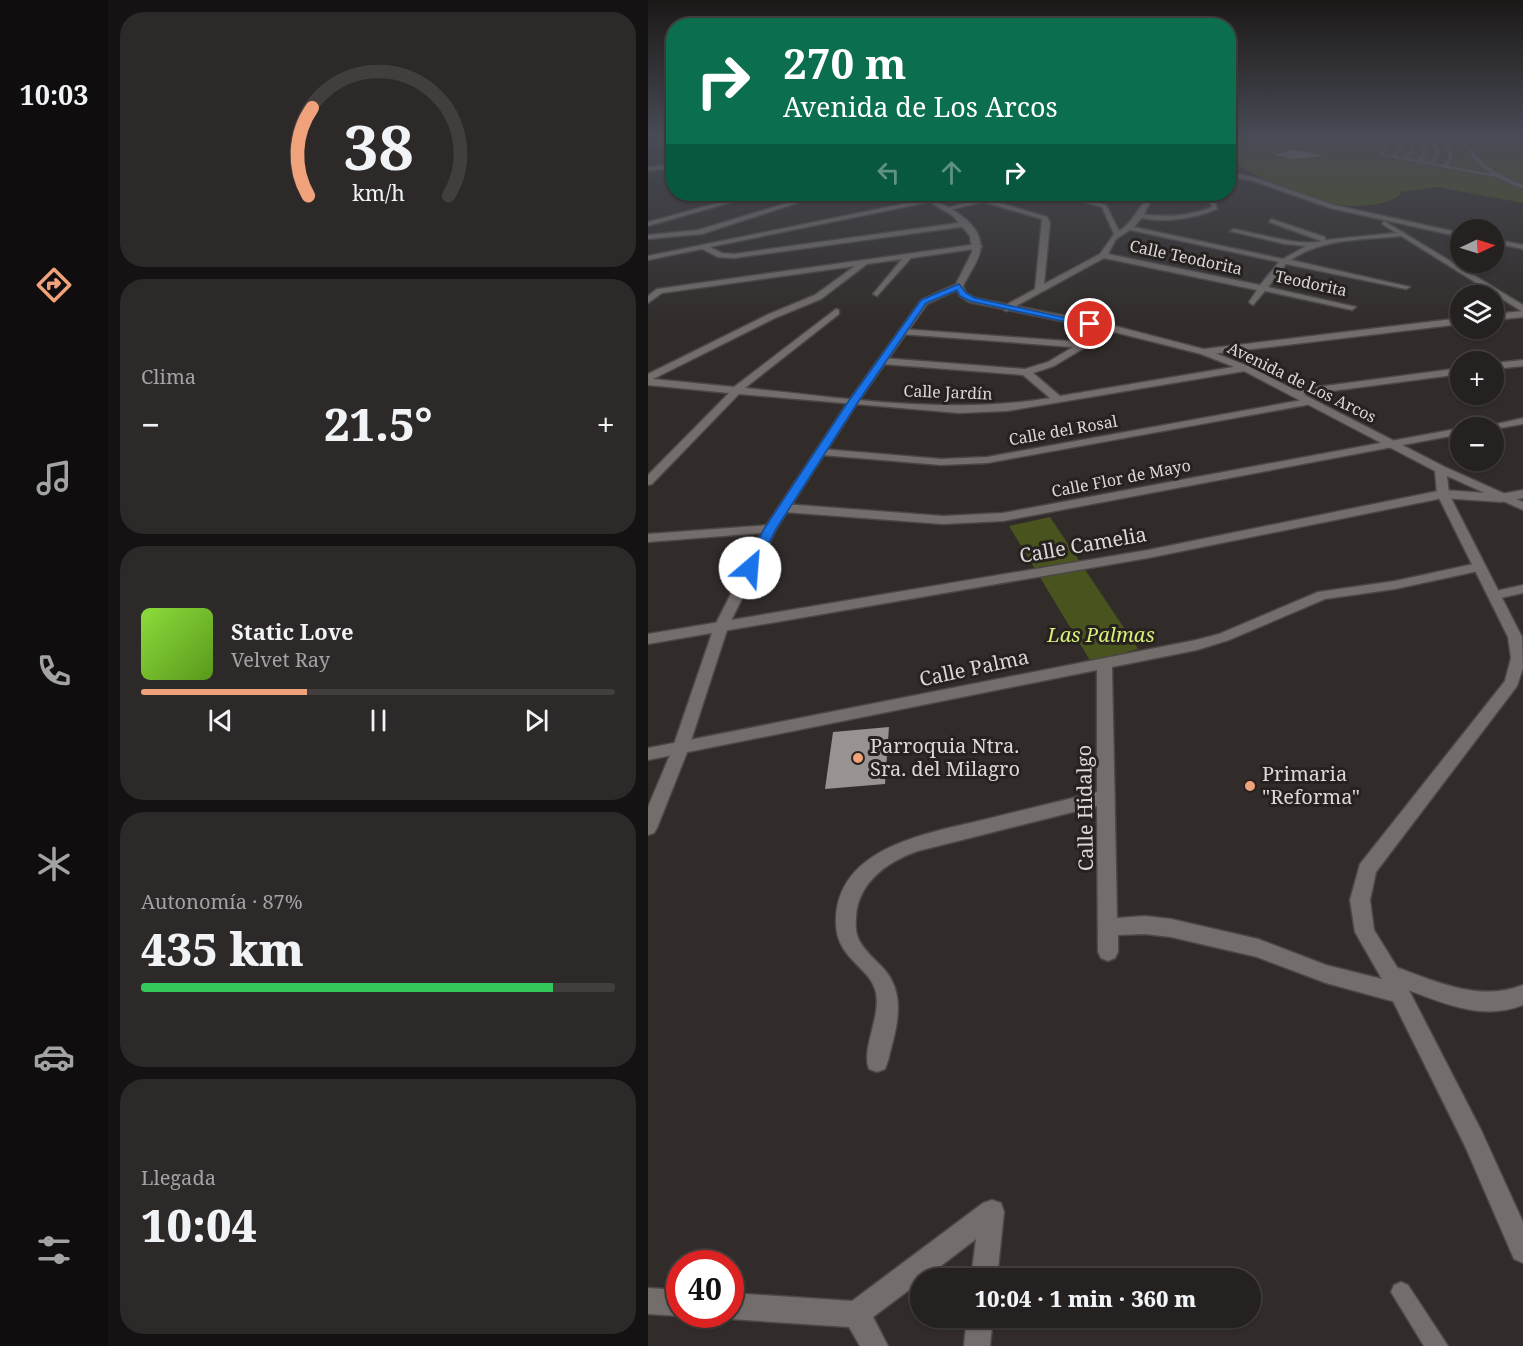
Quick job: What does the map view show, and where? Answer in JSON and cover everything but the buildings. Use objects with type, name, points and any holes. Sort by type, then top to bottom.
[{"type":"street","points":[[1309,199],[1377,218],[1450,233]]},
{"type":"street","points":[[648,224],[732,201]]},
{"type":"street","points":[[648,237],[699,232],[799,201]]},
{"type":"street","points":[[648,258],[927,201]]},
{"type":"street","points":[[648,828],[680,750],[721,627],[770,529],[853,402],[924,302],[959,286],[978,246],[973,232],[950,209],[934,201]]},
{"type":"street","points":[[950,209],[977,201]]},
{"type":"street","points":[[990,201],[1044,218],[1046,223],[1039,289]]},
{"type":"street","points":[[1086,201],[1104,206],[1110,225],[1118,234]]},
{"type":"street","points":[[1007,308],[1103,255],[1118,234],[1129,228],[1140,216],[1148,201]]},
{"type":"street","points":[[1377,218],[1523,309]]},
{"type":"street","points":[[1270,221],[1330,242]]},
{"type":"street","points":[[704,247],[721,255],[734,256],[965,224]]},
{"type":"street","points":[[1129,228],[1406,287]]},
{"type":"street","points":[[1234,231],[1285,242],[1316,244]]},
{"type":"street","points":[[1253,302],[1284,262],[1301,249],[1316,244],[1401,234]]},
{"type":"street","points":[[1504,243],[1523,247]]},
{"type":"street","points":[[648,300],[660,291],[978,246]]},
{"type":"street","points":[[878,294],[909,255]]},
{"type":"street","name":"Calle Teodorita","points":[[1103,255],[1263,288]]},
{"type":"street","points":[[648,380],[772,316],[818,297],[867,261]]},
{"type":"street","points":[[648,286],[660,291]]},
{"type":"street","name":"Avenida de Los Arcos","points":[[959,286],[963,294],[972,300],[1111,328],[1204,351],[1245,368],[1441,469],[1523,506]]},
{"type":"street","name":"Teodorita","points":[[1263,288],[1352,307]]},
{"type":"street","points":[[648,482],[736,391],[836,312]]},
{"type":"street","points":[[1504,316],[1523,314]]},
{"type":"street","points":[[1204,351],[1450,322]]},
{"type":"street","points":[[882,362],[1026,372],[1051,364],[1111,328]]},
{"type":"street","points":[[903,332],[1084,345]]},
{"type":"street","points":[[1504,365],[1523,363]]},
{"type":"street","name":"Calle Jardín","points":[[648,380],[853,402],[975,410],[1007,408],[1245,368]]},
{"type":"street","points":[[1026,372],[1057,399]]},
{"type":"street","points":[[1293,393],[1450,372]]},
{"type":"street","name":"Calle del Rosal","points":[[822,452],[941,462],[987,460],[1308,402]]},
{"type":"street","points":[[1504,424],[1523,421]]},
{"type":"street","name":"Calle Flor de Mayo","points":[[784,508],[943,520],[1003,517],[1389,442],[1450,433]]},
{"type":"street","points":[[1441,469],[1443,494],[1478,567],[1496,595],[1515,637],[1518,658],[1512,682],[1367,869],[1360,900],[1365,932],[1395,984],[1473,1138],[1523,1250]]},
{"type":"street","name":"Calle Camelia","points":[[648,639],[1148,554],[1443,494],[1501,498],[1523,494]]},
{"type":"street","points":[[648,538],[770,529]]},
{"type":"street","name":"Calle Palma","points":[[648,754],[680,750],[1197,645],[1224,637],[1323,595],[1395,585],[1478,567]]},
{"type":"street","points":[[1496,595],[1523,589]]},
{"type":"street","name":"Calle Hidalgo","points":[[1104,663],[1108,952]]},
{"type":"street","points":[[878,1061],[888,1010],[886,990],[878,974],[857,955],[848,937],[847,910],[856,884],[884,858],[917,844],[1106,798]]},
{"type":"street","points":[[1108,927],[1145,925],[1193,933],[1258,948],[1326,974],[1395,984],[1470,1001],[1499,1003],[1523,994]]},
{"type":"street","points":[[917,1268],[992,1212],[985,1268]]},
{"type":"street","points":[[744,1307],[856,1314],[910,1274]]},
{"type":"street","points":[[648,1301],[666,1302]]},
{"type":"street","points":[[856,1314],[875,1346]]},
{"type":"street","points":[[976,1346],[978,1328]]},
{"type":"lane","points":[[1140,216],[1175,219],[1191,217],[1215,208],[1209,201]]},
{"type":"lane","points":[[1401,1292],[1437,1346]]},
{"type":"green space","points":[[1310,199],[1394,199],[1361,206],[1342,206]]},
{"type":"green space","points":[[1500,199],[1523,199],[1523,203]]},
{"type":"green space","name":"Las Palmas","points":[[1050,517],[1138,649],[1091,662],[1009,526]]},
{"type":"place","name":"Parroquia Ntra. Sra. del Milagro","points":[[858,758]]},
{"type":"place","name":"Primaria \"Reforma\"","points":[[1250,786]]},
{"type":"route","points":[[750,568],[770,529],[853,402],[929,298],[959,286],[963,294],[972,300],[1090,324]]}]
